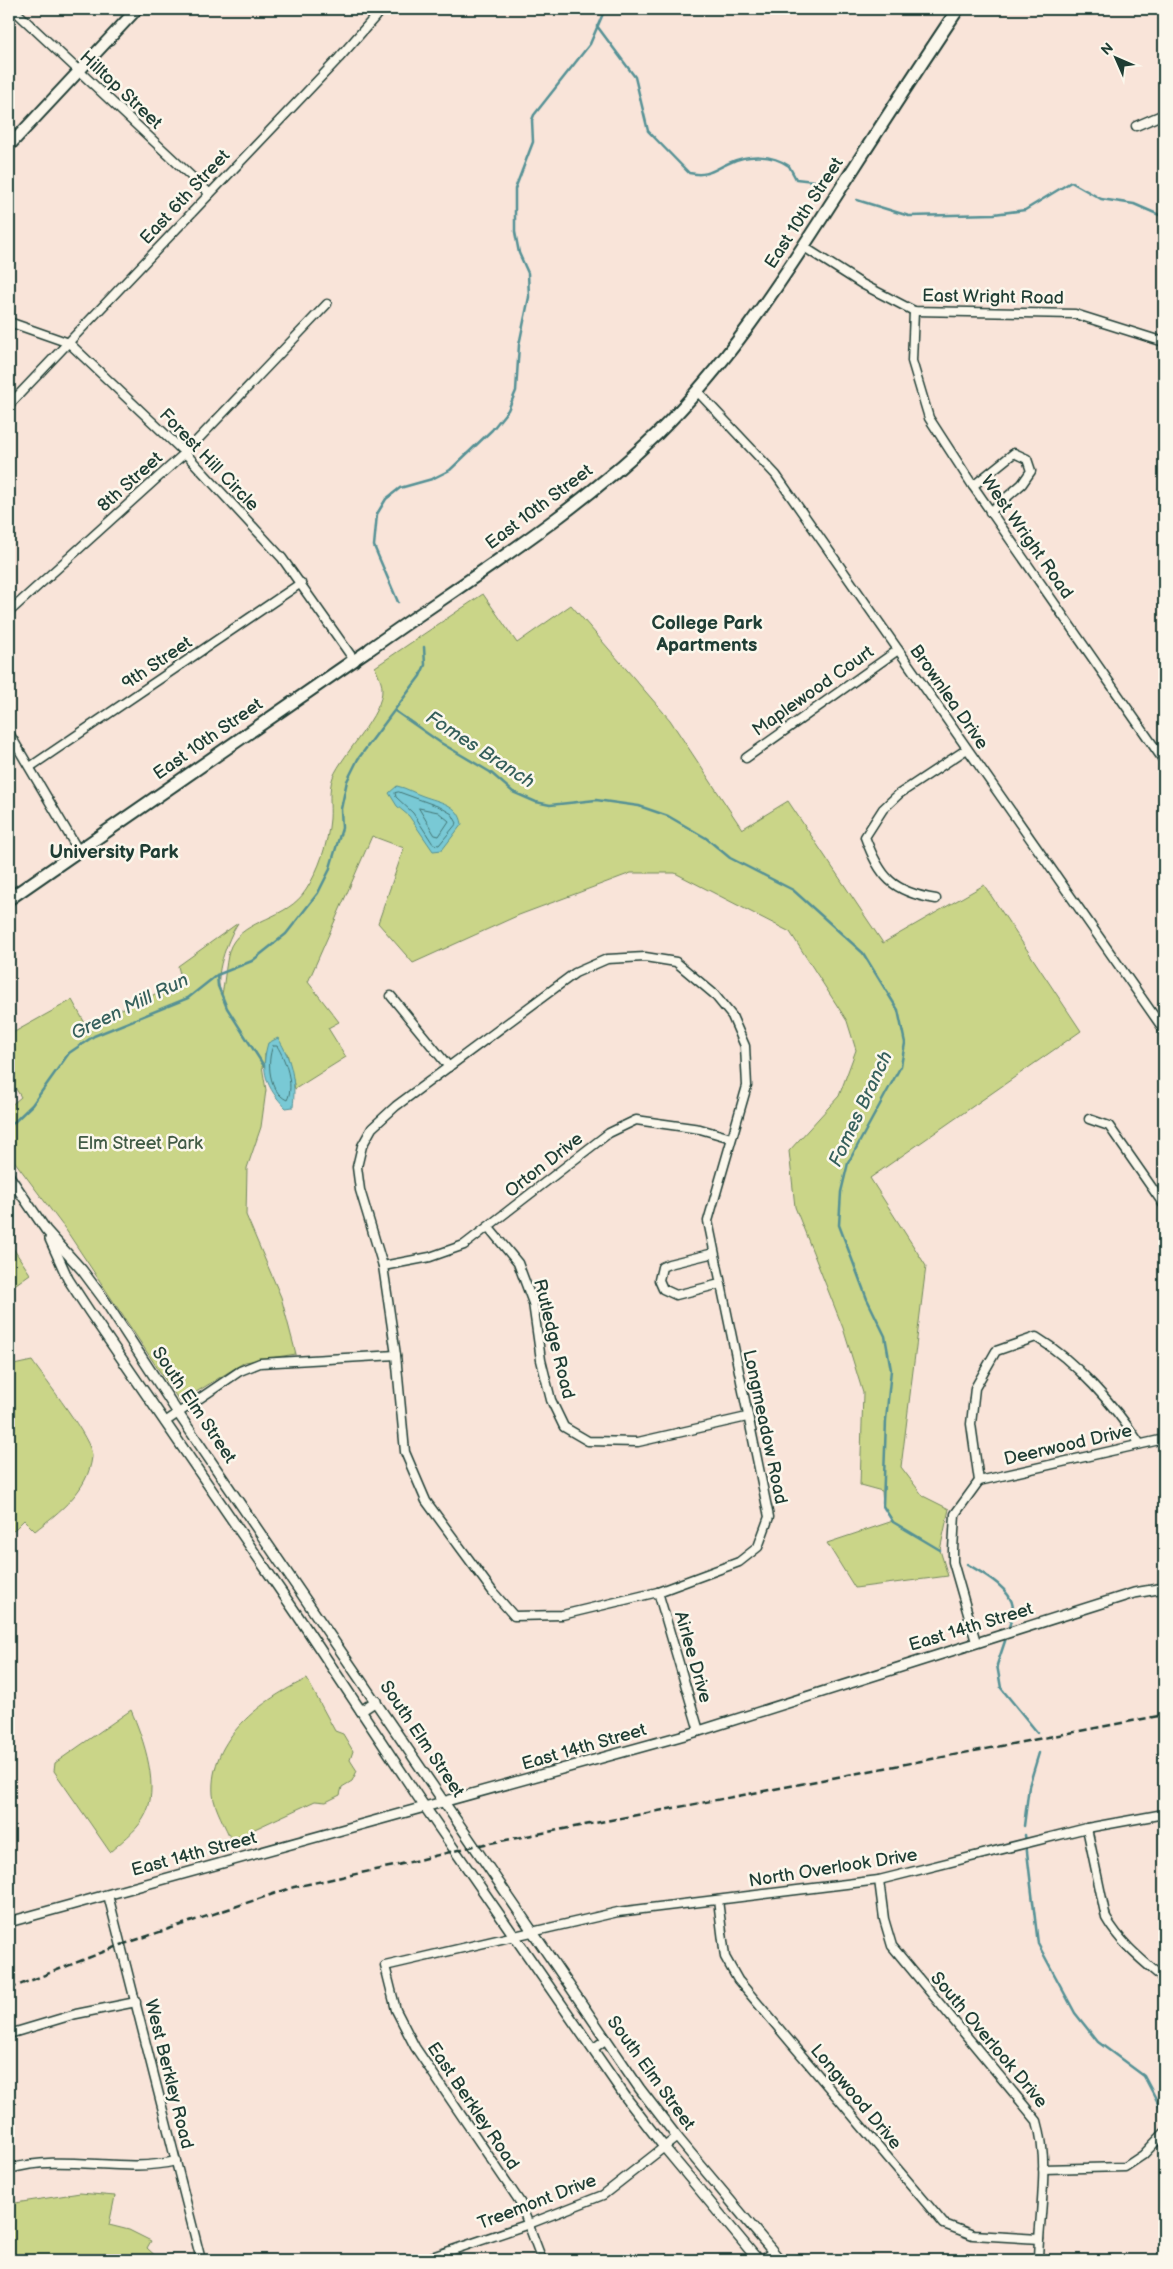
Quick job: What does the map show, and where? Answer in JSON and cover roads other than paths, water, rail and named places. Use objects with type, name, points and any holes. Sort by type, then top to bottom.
[{"type":"main road","points":[[9,146],[137,9]]},
{"type":"main road","name":"East 10th Street","points":[[9,899],[545,526],[600,484],[657,433],[697,391],[732,347],[804,247],[958,9]]},
{"type":"street","name":"Hilltop Street","points":[[13,9],[209,193]]},
{"type":"street","name":"East 6th Street","points":[[9,405],[383,9]]},
{"type":"street","points":[[1136,126],[1164,114]]},
{"type":"street","name":"East Wright Road","points":[[804,247],[862,284],[914,311],[1075,314],[1164,342]]},
{"type":"street","name":"8th Street","points":[[9,612],[185,453],[327,304]]},
{"type":"street","name":"West Wright Road","points":[[914,311],[912,361],[929,418],[990,512],[1164,761]]},
{"type":"street","name":"Forest Hill Circle","points":[[9,322],[69,343],[185,453],[282,558],[354,660]]},
{"type":"street","name":"Brownlea Drive","points":[[697,391],[776,476],[1164,1030]]},
{"type":"street","points":[[973,486],[1014,453],[1027,459],[1031,471],[1022,484],[990,512]]},
{"type":"street","name":"9th Street","points":[[30,767],[301,583]]},
{"type":"street","name":"Maplewood Court","points":[[746,758],[898,650]]},
{"type":"street","points":[[9,732],[78,850]]},
{"type":"street","points":[[936,899],[913,895],[890,882],[874,860],[865,837],[883,809],[899,794],[967,748]]},
{"type":"street","name":"Longmeadow Road","points":[[645,957],[676,962],[714,994],[732,1016],[745,1046],[747,1086],[730,1138],[708,1221],[769,1517],[758,1547],[739,1562],[658,1592],[562,1614],[514,1616],[493,1592],[426,1502],[406,1452],[396,1355],[382,1266],[360,1190],[356,1167],[362,1146],[372,1128],[384,1117],[575,973],[607,959],[645,957]]},
{"type":"street","points":[[391,996],[449,1067]]},
{"type":"street","points":[[1089,1119],[1108,1126],[1164,1205]]},
{"type":"street","name":"Orton Drive","points":[[382,1266],[430,1256],[464,1245],[489,1228],[609,1133],[636,1120],[700,1129],[730,1138]]},
{"type":"street","name":"South Elm Street","points":[[9,1176],[46,1230],[82,1270],[105,1301],[178,1413],[532,1930],[605,2040],[677,2137],[780,2260]]},
{"type":"street","name":"Rutledge Road","points":[[489,1228],[518,1263],[533,1303],[541,1360],[551,1400],[564,1427],[588,1441],[638,1442],[747,1417]]},
{"type":"street","name":"South Elm Street","points":[[46,1230],[68,1279],[89,1311],[298,1616],[424,1807],[512,1935],[664,2147],[758,2260]]},
{"type":"street","points":[[714,1253],[662,1267],[659,1280],[663,1289],[676,1295],[720,1284]]},
{"type":"street","points":[[68,1279],[82,1270]]},
{"type":"street","points":[[89,1311],[105,1301]]},
{"type":"street","points":[[976,1642],[953,1562],[952,1550],[955,1514],[978,1481],[972,1424],[975,1388],[996,1351],[1036,1337],[1060,1352],[1126,1422],[1140,1444]]},
{"type":"street","points":[[165,1422],[240,1372],[260,1363],[396,1355]]},
{"type":"street","name":"Deerwood Drive","points":[[978,1481],[1164,1439]]},
{"type":"street","points":[[214,1494],[228,1485]]},
{"type":"street","name":"East 14th Street","points":[[9,1922],[699,1731],[1134,1593],[1164,1588]]},
{"type":"street","name":"Airlee Drive","points":[[658,1592],[699,1731]]},
{"type":"street","points":[[298,1616],[310,1607]]},
{"type":"street","points":[[361,1711],[376,1701]]},
{"type":"street","name":"North Overlook Drive","points":[[384,1966],[532,1930],[618,1912],[879,1880],[1087,1828],[1164,1814]]},
{"type":"street","points":[[1087,1828],[1106,1918],[1113,1932],[1164,1979]]},
{"type":"street","name":"South Overlook Drive","points":[[879,1880],[884,1919],[892,1946],[1038,2121],[1041,2134],[1042,2169],[1038,2260]]},
{"type":"street","name":"West Berkley Road","points":[[108,1895],[201,2260]]},
{"type":"street","name":"Longwood Drive","points":[[718,1900],[725,1956],[738,1980],[944,2224],[973,2235],[1038,2239]]},
{"type":"street","name":"East Berkley Road","points":[[384,1966],[396,2010],[415,2047],[520,2202],[542,2260]]},
{"type":"street","points":[[9,2034],[76,2014],[136,2002]]},
{"type":"street","points":[[593,2049],[605,2040]]},
{"type":"street","points":[[1042,2169],[1125,2167],[1143,2155],[1164,2133]]},
{"type":"street","name":"Treemont Drive","points":[[423,2260],[529,2224],[603,2195],[677,2137]]},
{"type":"street","points":[[9,2169],[27,2164],[68,2162],[141,2167],[176,2161]]},
{"type":"street","points":[[762,2260],[772,2252]]},
{"type":"water","points":[[397,786],[442,802],[457,812],[462,824],[442,850],[433,851],[409,816],[397,806],[389,793]]},
{"type":"water","points":[[278,1038],[287,1055],[292,1071],[293,1107],[286,1108],[279,1101],[266,1078],[265,1062],[268,1043]]},
{"type":"waterway","name":"Green Mill Run","points":[[398,602],[374,546],[377,514],[386,499],[400,488],[432,479],[450,470],[492,430],[508,410],[516,391],[519,345],[529,297],[528,273],[519,253],[515,232],[515,189],[533,142],[532,120],[534,115],[590,44],[605,9]]},
{"type":"waterway","points":[[597,26],[635,77],[648,131],[689,173],[706,173],[744,158],[768,157],[789,166],[796,179],[822,182]]},
{"type":"waterway","points":[[857,200],[909,216],[994,214],[1025,210],[1071,182],[1101,199],[1134,204],[1164,217]]},
{"type":"waterway","name":"Green Mill Run","points":[[9,1127],[32,1105],[69,1053],[94,1036],[188,998],[217,975],[252,961],[286,934],[318,893],[329,871],[342,828],[341,809],[347,781],[358,759],[420,676],[425,665],[424,647]]},
{"type":"waterway","name":"Fomes Branch","points":[[395,711],[441,743],[490,772],[513,792],[536,802],[550,805],[596,800],[639,806],[668,816],[706,838],[730,858],[793,890],[863,953],[898,1010],[905,1043],[901,1066],[848,1163],[841,1192],[839,1225],[867,1299],[885,1336],[891,1370],[886,1420],[883,1506],[893,1522],[940,1550]]},
{"type":"waterway","points":[[217,975],[218,986],[227,1008],[264,1066]]},
{"type":"waterway","name":"Fomes Branch","points":[[967,1564],[994,1581],[1007,1593],[1013,1607],[1012,1619],[1008,1630]]},
{"type":"waterway","name":"Fomes Branch","points":[[1007,1635],[997,1665],[1001,1688],[1037,1732]]},
{"type":"waterway","name":"Fomes Branch","points":[[1024,1826],[1029,1786],[1039,1753]]},
{"type":"waterway","name":"Fomes Branch","points":[[1025,1835],[1038,1944],[1075,2013],[1098,2042],[1144,2076],[1164,2114]]},
{"type":"railway","points":[[9,1989],[121,1945],[294,1887],[394,1866],[474,1846],[1164,1715]]},
{"type":"district","name":"College Park Apartments","points":[[707,634]]},
{"type":"district","name":"University Park","points":[[114,852]]},
{"type":"park label","name":"Elm Street Park","points":[[140,1143]]}]
